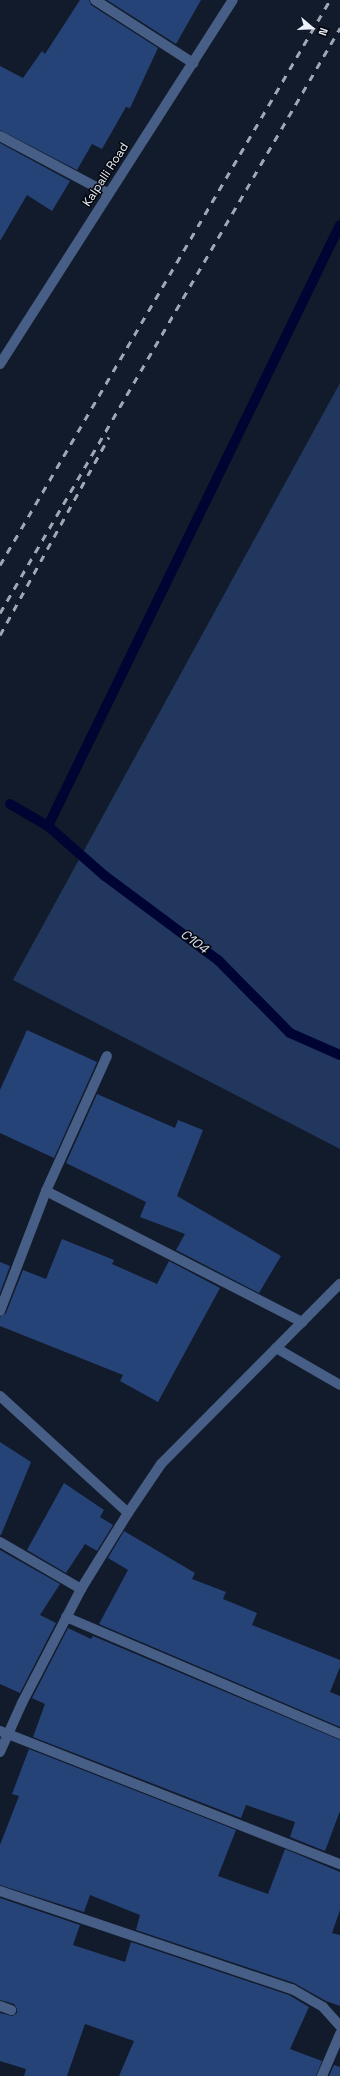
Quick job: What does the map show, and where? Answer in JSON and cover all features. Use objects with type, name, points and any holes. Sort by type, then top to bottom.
[{"type":"street","points":[[95,0],[193,63]]},
{"type":"street","name":"Kalpalli Road","points":[[0,364],[233,0]]},
{"type":"street","points":[[0,136],[109,194]]},
{"type":"street","points":[[0,1311],[46,1191],[107,1056]]},
{"type":"street","points":[[46,1191],[302,1322]]},
{"type":"street","points":[[0,1752],[4,1732],[22,1703],[81,1590],[128,1513],[161,1464],[340,1284]]},
{"type":"street","points":[[276,1348],[340,1385]]},
{"type":"street","points":[[0,1396],[128,1513]]},
{"type":"street","points":[[0,1542],[81,1590]]},
{"type":"street","points":[[66,1617],[340,1734]]},
{"type":"street","points":[[4,1732],[340,1864]]},
{"type":"street","points":[[0,1891],[292,1989],[323,2007],[340,2026]]},
{"type":"street","points":[[0,2006],[11,2010]]},
{"type":"street","points":[[322,2076],[340,2034]]},
{"type":"shaded area","points":[[340,383],[340,1149],[13,980]]},
{"type":"building","points":[[80,0],[89,0],[91,5],[158,48],[130,108],[126,107],[102,149],[92,144],[77,170],[0,130],[0,66],[23,78],[42,51],[45,54]]},
{"type":"building","points":[[107,0],[201,0],[176,44]]},
{"type":"building","points":[[0,143],[70,181],[52,211],[27,195],[0,241]]},
{"type":"building","points":[[27,1030],[97,1062],[54,1158],[0,1133],[0,1090]]},
{"type":"building","points":[[97,1094],[175,1128],[178,1120],[203,1130],[177,1196],[281,1256],[259,1293],[176,1250],[185,1234],[140,1217],[146,1202],[66,1163]]},
{"type":"building","points":[[62,1239],[114,1260],[112,1264],[157,1284],[169,1261],[220,1288],[158,1402],[120,1381],[123,1375],[0,1326],[0,1317],[6,1313],[23,1270],[46,1279]]},
{"type":"building","points":[[0,1262],[10,1266],[0,1293]]},
{"type":"building","points":[[0,1442],[31,1462],[1,1535],[0,1535]]},
{"type":"building","points":[[64,1483],[104,1510],[100,1517],[113,1525],[97,1551],[85,1544],[66,1573],[27,1550]]},
{"type":"building","points":[[124,1531],[195,1573],[192,1579],[226,1592],[223,1599],[257,1613],[252,1625],[340,1660],[340,1667],[330,1692],[340,1696],[340,1727],[99,1624],[128,1570],[108,1558]]},
{"type":"building","points":[[0,1550],[60,1584],[40,1615],[56,1623],[20,1693],[0,1684]]},
{"type":"building","points":[[68,1628],[91,1639],[93,1636],[340,1740],[340,1811],[325,1851],[290,1837],[295,1822],[246,1805],[241,1818],[33,1737],[45,1704],[32,1698]]},
{"type":"building","points":[[29,1749],[236,1830],[218,1876],[268,1894],[285,1849],[340,1872],[340,1910],[332,1933],[340,1935],[340,2006],[326,2001],[294,1983],[136,1930],[140,1915],[90,1895],[84,1912],[0,1885],[0,1845],[19,1796],[12,1794]]},
{"type":"building","points":[[0,1898],[80,1925],[73,1945],[125,1962],[131,1942],[289,1995],[309,2007],[290,2049],[322,2061],[316,2076],[119,2076],[134,2041],[85,2024],[67,2076],[24,2076],[26,2069],[0,2061],[0,2013],[12,2016],[17,2013],[17,2009],[14,2004],[0,2000]]},
{"type":"building","points":[[334,2065],[340,2067],[340,2076],[329,2076]]},
{"type":"waterway","points":[[10,804],[48,826],[340,225]]},
{"type":"waterway","name":"C104","points":[[48,826],[105,876],[219,961],[290,1033],[340,1055]]},
{"type":"railway","points":[[0,565],[330,0]]},
{"type":"railway","points":[[0,613],[340,28]]},
{"type":"railway","points":[[0,635],[109,437]]}]
